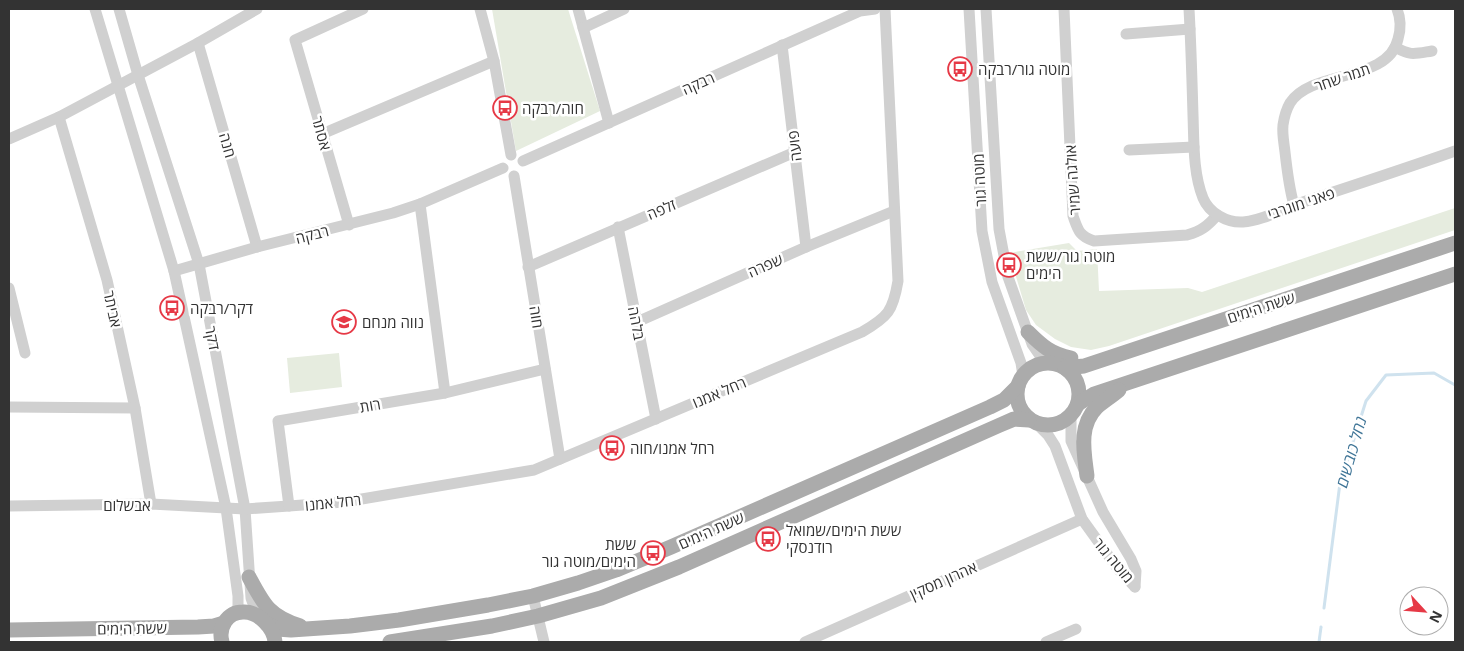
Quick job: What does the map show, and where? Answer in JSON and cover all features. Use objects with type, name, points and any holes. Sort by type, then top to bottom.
[{"type":"main road","name":"ששת הימים","points":[[1065,368],[1084,366],[1455,243]]},
{"type":"main road","name":"ששת הימים","points":[[1075,410],[1094,394],[1455,274]]},
{"type":"main road","points":[[1028,332],[1046,349],[1056,354],[1081,360],[1098,361]]},
{"type":"main road","points":[[1050,363],[1058,364],[1073,375],[1078,383],[1080,394],[1075,410],[1064,422],[1047,426],[1034,422],[1022,413],[1016,395],[1020,381],[1030,368],[1050,363]]},
{"type":"main road","name":"ששת הימים","points":[[9,630],[214,626],[229,619],[236,613],[244,612],[252,613],[277,629],[309,629],[399,620],[533,596],[595,578],[671,547],[990,407],[1004,400],[1020,381]]},
{"type":"main road","points":[[1087,476],[1083,444],[1084,432],[1088,421],[1096,408],[1130,382]]},
{"type":"main road","name":"ששת הימים","points":[[390,642],[538,616],[592,601],[688,563],[1014,419],[1034,422]]},
{"type":"main road","points":[[250,577],[260,596],[277,617],[309,629]]},
{"type":"main road","points":[[222,642],[221,632],[229,619]]},
{"type":"main road","points":[[262,621],[272,633],[275,642]]},
{"type":"street","name":"דקר","points":[[94,9],[174,271],[226,508],[238,596],[238,606],[229,619]]},
{"type":"street","name":"דקר","points":[[119,9],[138,75],[199,264],[245,509],[251,598],[262,621]]},
{"type":"street","points":[[9,139],[59,117],[198,43],[257,9]]},
{"type":"street","name":"אסתר","points":[[348,225],[295,40],[364,9]]},
{"type":"street","points":[[480,9],[494,61],[511,155]]},
{"type":"street","points":[[578,9],[609,123]]},
{"type":"street","points":[[584,28],[624,9]]},
{"type":"street","name":"רבקה","points":[[523,161],[860,11],[875,9]]},
{"type":"street","name":"רחל אמנו","points":[[245,509],[344,502],[534,470],[862,332],[877,323],[887,314],[894,301],[898,281],[885,9]]},
{"type":"street","name":"מוטה גור","points":[[969,9],[982,231],[992,282],[1021,363],[1020,381]]},
{"type":"street","name":"מוטה גור","points":[[986,9],[999,229],[1008,277],[1032,344],[1041,357],[1050,363]]},
{"type":"street","name":"אולגה שמיר","points":[[1064,9],[1073,216],[1077,230],[1084,238],[1094,241],[1187,235],[1207,227],[1217,215]]},
{"type":"street","points":[[1189,9],[1194,147],[1197,173],[1203,199],[1208,207],[1217,215]]},
{"type":"street","points":[[1397,9],[1400,30],[1395,47],[1407,54],[1432,51]]},
{"type":"street","points":[[1126,34],[1190,29]]},
{"type":"street","name":"חנה","points":[[198,43],[257,247]]},
{"type":"street","name":"פועה","points":[[782,45],[806,247]]},
{"type":"street","name":"תמר שחר","points":[[1294,205],[1290,192],[1283,127],[1290,103],[1300,93],[1314,86],[1376,65],[1389,56],[1395,47]]},
{"type":"street","points":[[322,134],[494,61]]},
{"type":"street","name":"אביתר","points":[[59,117],[107,280],[135,408],[151,504]]},
{"type":"street","points":[[1129,150],[1194,147]]},
{"type":"street","name":"זלפה","points":[[528,266],[795,152]]},
{"type":"street","name":"פאני מוגרבי","points":[[1217,215],[1227,220],[1241,222],[1254,220],[1455,152]]},
{"type":"street","points":[[511,155],[519,157],[523,161],[523,169],[514,176],[506,173],[503,168],[505,160],[511,155]]},
{"type":"street","name":"רבקה","points":[[174,271],[257,247],[393,213],[420,204],[503,168]]},
{"type":"street","name":"חוה","points":[[514,176],[560,459]]},
{"type":"street","points":[[420,204],[445,393]]},
{"type":"street","name":"שפרה","points":[[637,322],[806,247],[894,211]]},
{"type":"street","name":"בלהה","points":[[618,227],[656,419]]},
{"type":"street","points":[[9,288],[24,353]]},
{"type":"street","name":"רות","points":[[290,506],[278,421],[445,393],[545,369]]},
{"type":"street","points":[[9,407],[135,408]]},
{"type":"street","name":"מוטה גור","points":[[1034,422],[1048,435],[1054,446],[1082,519],[1118,569],[1135,586],[1136,571],[1131,559],[1103,512],[1071,441],[1075,410]]},
{"type":"street","name":"אבשלום","points":[[9,506],[151,504],[245,509]]},
{"type":"street","name":"אהרון מסקין","points":[[805,642],[824,639],[1082,519]]},
{"type":"street","points":[[533,596],[544,642]]},
{"type":"street","points":[[1046,642],[1076,629]]},
{"type":"shaded area","points":[[492,9],[568,9],[600,111],[516,151]]},
{"type":"shaded area","points":[[1455,208],[1455,230],[1109,346],[1091,350],[1071,347],[1055,339],[1036,325],[1026,310],[1009,253],[1069,243],[1077,251],[1097,249],[1099,291],[1188,288],[1202,292]]},
{"type":"shaded area","points":[[339,353],[342,387],[290,393],[287,358]]},
{"type":"waterway","name":"נחל כובשים","points":[[1324,608],[1340,483],[1366,401],[1386,375],[1434,373],[1455,385]]},
{"type":"waterway","name":"נחל כובשים","points":[[1319,642],[1321,627]]},
{"type":"place","name":"מוטה גור/רבקה","points":[[960,69]]},
{"type":"place","name":"חוה/רבקה","points":[[505,108]]},
{"type":"place","name":"מוטה גור/ששת הימים","points":[[1009,265]]},
{"type":"place","name":"דקר/רבקה","points":[[172,308]]},
{"type":"place","name":"נווה מנחם","points":[[344,322]]},
{"type":"place","name":"רחל אמנו/חוה","points":[[612,448]]},
{"type":"place","name":"ששת הימים/שמואל רודנסקי","points":[[768,539]]},
{"type":"place","name":"ששת הימים/מוטה גור","points":[[653,553]]}]
